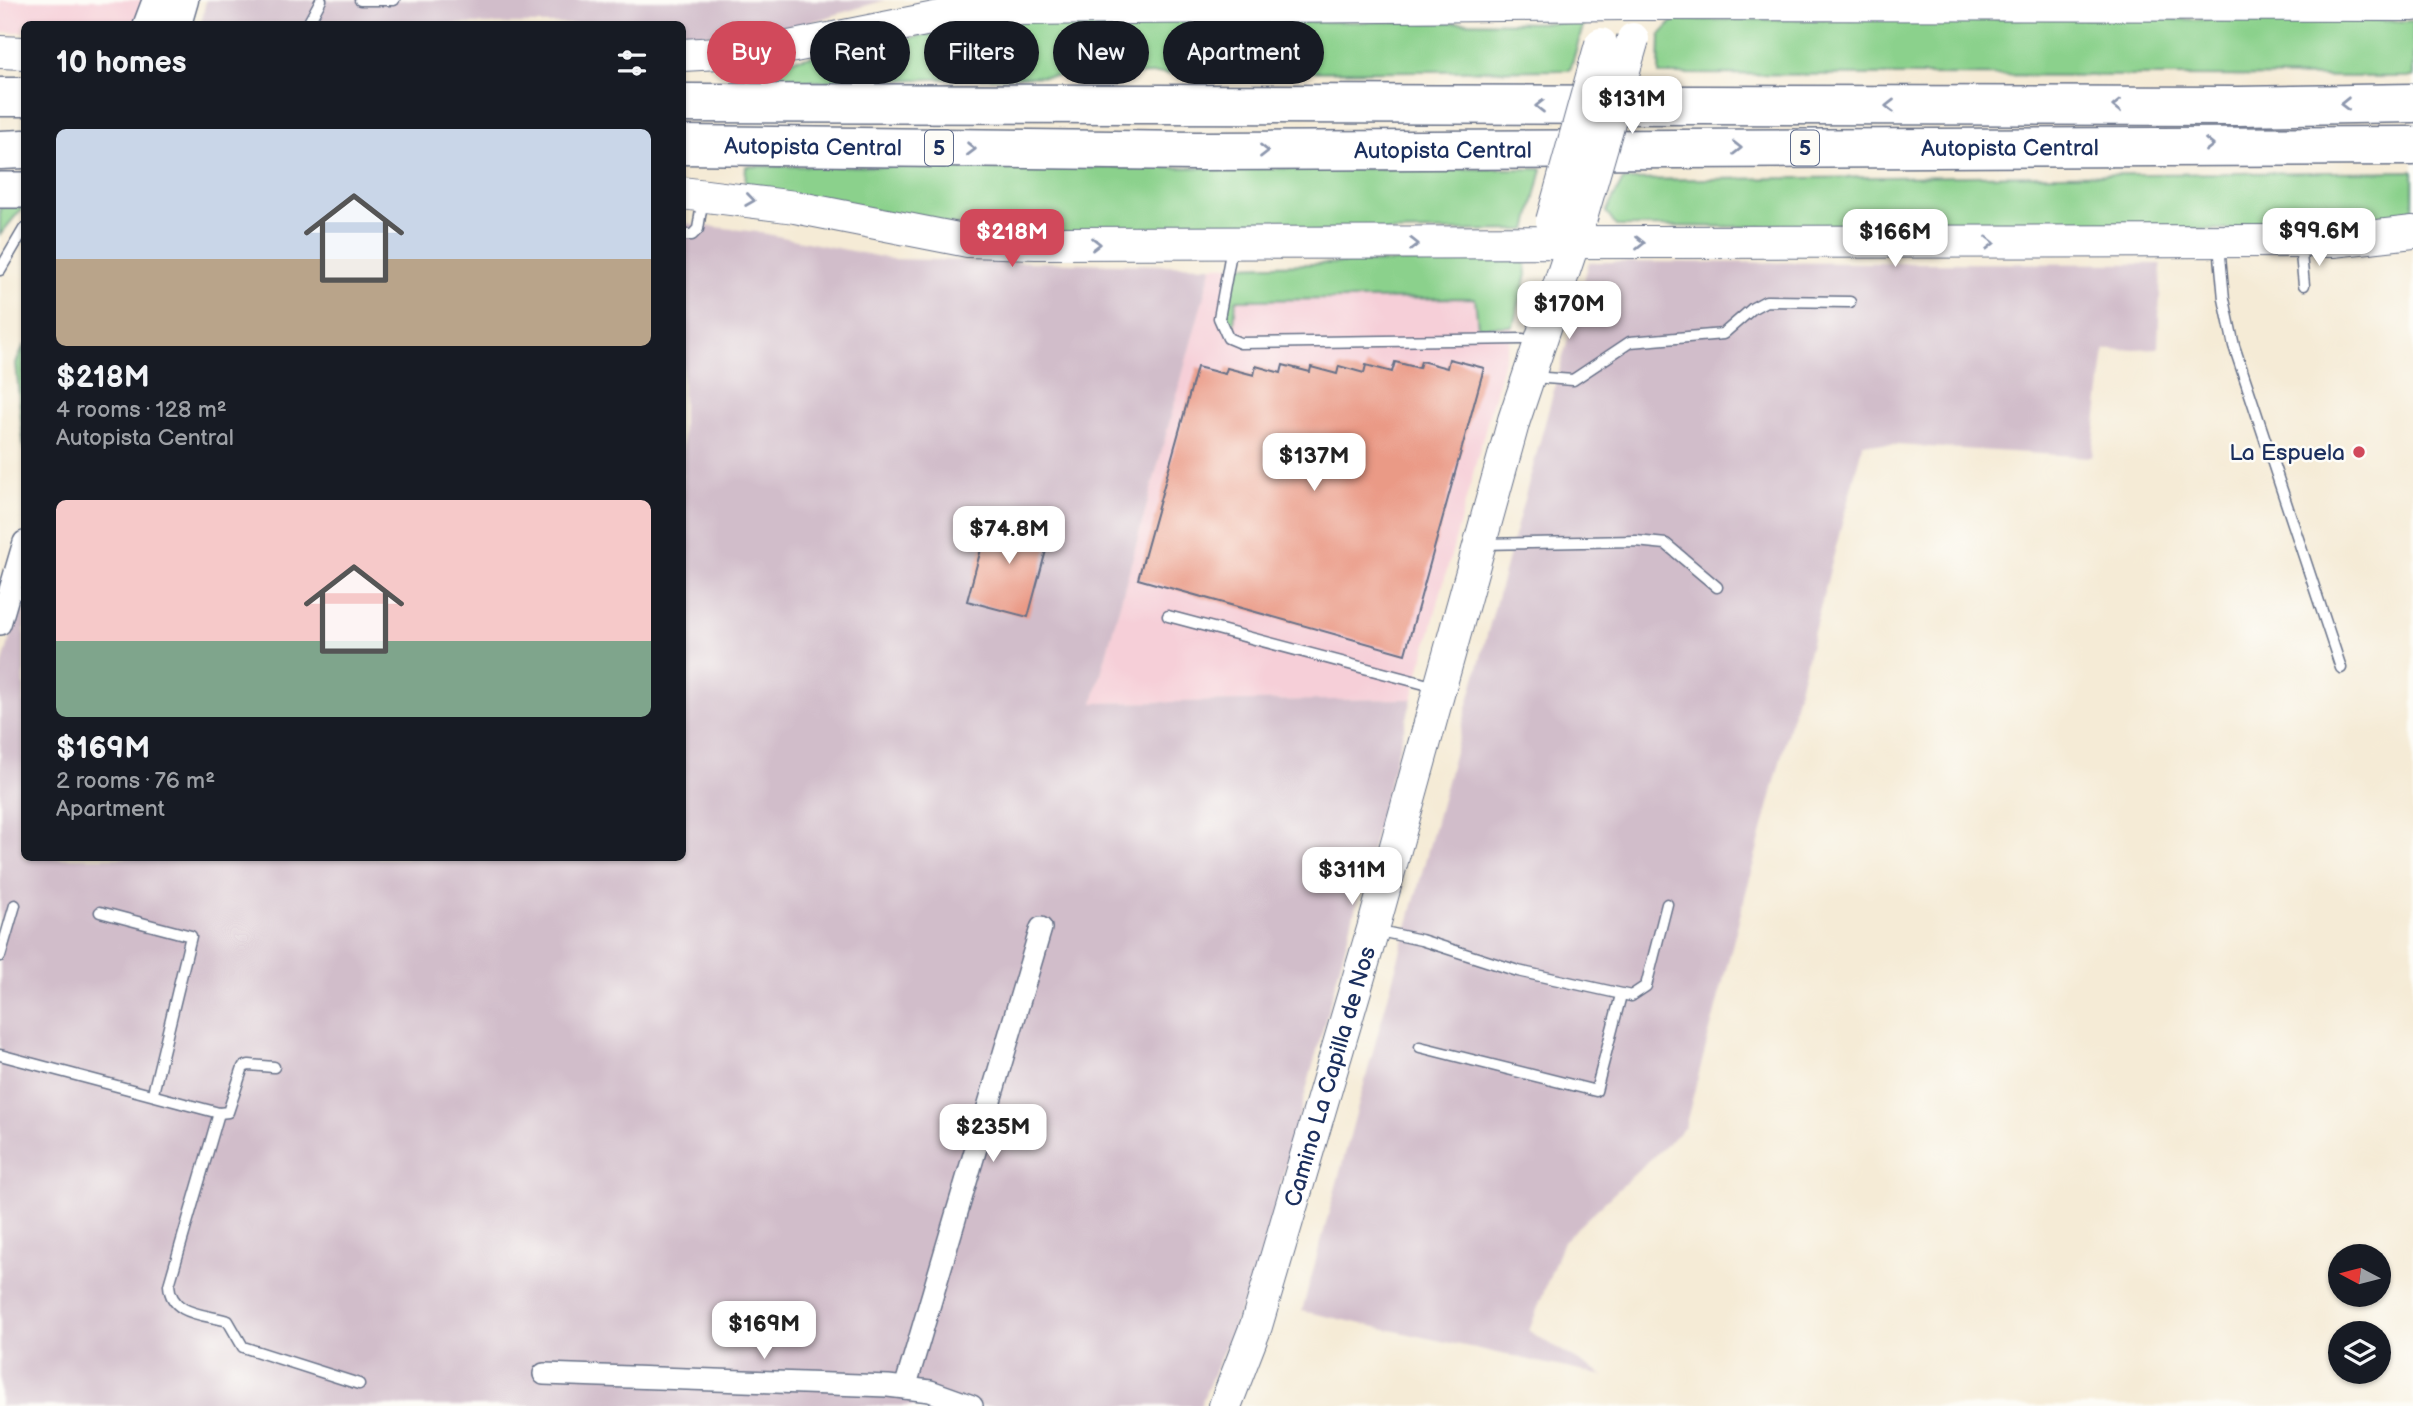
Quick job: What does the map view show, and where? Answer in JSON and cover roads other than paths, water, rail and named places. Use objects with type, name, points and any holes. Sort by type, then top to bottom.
[{"type":"highway","points":[[0,97],[21,97]]},
{"type":"highway","name":"Autopista Central","points":[[686,103],[2238,106],[2413,103]]},
{"type":"highway","name":"Autopista Central","points":[[686,145],[1196,151],[2413,146]]},
{"type":"highway","points":[[0,150],[21,149]]},
{"type":"main road","points":[[1563,231],[1633,39],[1630,2]]},
{"type":"main road","points":[[1563,231],[1601,44],[1630,2]]},
{"type":"main road","points":[[686,55],[786,48],[945,16],[1007,9],[1630,2],[2401,4]]},
{"type":"main road","points":[[0,52],[21,53]]},
{"type":"main road","points":[[0,190],[21,190]]},
{"type":"main road","points":[[693,193],[795,207],[968,241],[1233,244],[1563,231],[2300,242],[2366,239],[2413,232]]},
{"type":"main road","name":"Camino La Capilla de Nos","points":[[1514,420],[1517,374],[1524,339],[1563,231]]},
{"type":"main road","name":"Camino La Capilla de Nos","points":[[1225,1406],[1255,1326],[1373,929],[1514,420],[1530,377],[1563,231]]},
{"type":"street","points":[[149,21],[157,0]]},
{"type":"street","points":[[178,21],[184,0]]},
{"type":"street","points":[[0,624],[17,593],[21,564]]},
{"type":"street","points":[[905,1388],[1041,928]]},
{"type":"street","points":[[544,1374],[905,1388],[930,1391],[972,1406]]},
{"type":"lane","points":[[310,21],[321,0]]},
{"type":"lane","points":[[360,0],[394,0]]},
{"type":"lane","points":[[686,235],[692,235],[698,229],[693,193]]},
{"type":"lane","points":[[0,270],[21,234]]},
{"type":"lane","points":[[2218,242],[2224,299],[2234,346],[2341,668]]},
{"type":"lane","points":[[2300,242],[2304,285]]},
{"type":"lane","points":[[1233,244],[1219,318],[1228,338],[1240,343],[1524,339]]},
{"type":"lane","points":[[1530,377],[1573,380],[1630,342],[1723,334],[1754,307],[1766,301],[1850,302]]},
{"type":"lane","points":[[1479,544],[1636,541],[1666,544],[1717,587]]},
{"type":"lane","points":[[1168,616],[1440,688]]},
{"type":"lane","points":[[0,956],[15,905]]},
{"type":"lane","points":[[1373,929],[1421,940],[1518,971],[1621,995],[1636,995],[1646,986],[1667,905]]},
{"type":"lane","points":[[100,912],[191,936],[153,1093]]},
{"type":"lane","points":[[1420,1047],[1596,1091],[1621,995]]},
{"type":"lane","points":[[0,1055],[153,1093],[219,1113],[228,1112],[232,1105],[243,1067],[274,1067]]},
{"type":"lane","points":[[219,1113],[169,1285],[170,1298],[177,1307],[228,1321],[243,1347],[359,1384]]},
{"type":"place","name":"La Espuela","points":[[2359,452]]}]
